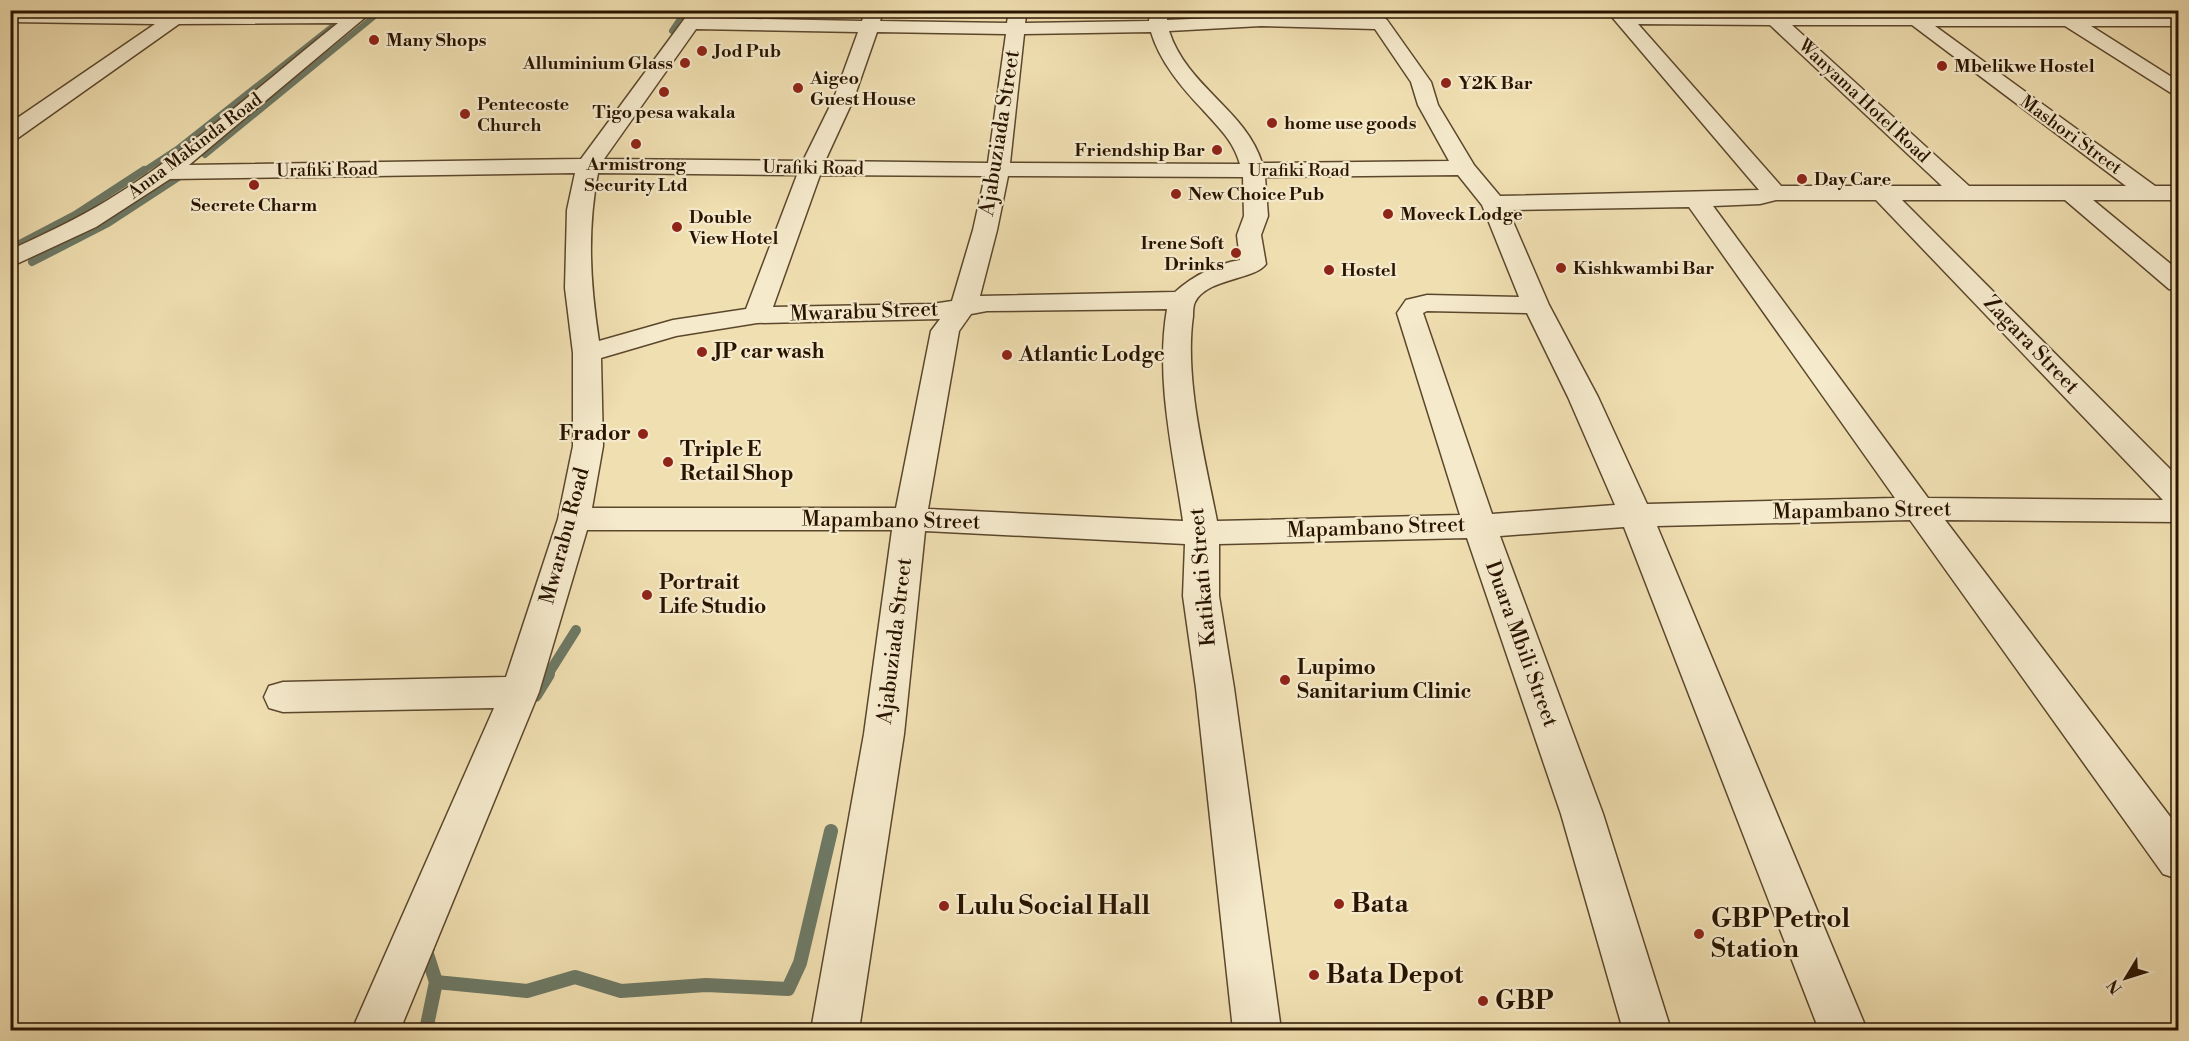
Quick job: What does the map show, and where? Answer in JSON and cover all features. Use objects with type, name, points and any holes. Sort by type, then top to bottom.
[{"type":"street","points":[[10,17],[361,14]]},
{"type":"street","name":"Anna Makinda Road","points":[[10,260],[94,218],[131,195],[231,120],[361,14]]},
{"type":"street","points":[[10,134],[182,15]]},
{"type":"street","points":[[1619,15],[2061,15],[2178,21]]},
{"type":"street","points":[[1619,15],[1775,193]]},
{"type":"street","name":"Wanyama Hotel Road","points":[[1771,15],[1962,192]]},
{"type":"street","name":"Mashori Street","points":[[1912,15],[2150,193]]},
{"type":"street","points":[[2061,15],[2178,88]]},
{"type":"street","points":[[10,28],[29,17]]},
{"type":"street","points":[[696,17],[1016,20],[1158,18],[1300,21],[1371,17],[1421,82],[1428,105],[1464,168],[1493,203],[1536,305],[1583,397],[1636,515],[1843,1030]]},
{"type":"street","name":"Mwarabu Road","points":[[376,1030],[520,692],[574,519],[588,446],[587,353],[578,288],[579,210],[588,166],[696,17]]},
{"type":"street","points":[[757,315],[811,168],[844,98],[872,18]]},
{"type":"street","points":[[1158,18],[1173,58],[1201,96],[1225,120],[1245,146],[1252,170],[1257,211],[1253,230],[1249,235],[1253,264],[1233,269],[1199,284],[1182,300]]},
{"type":"street","name":"Ajabuziada Street","points":[[835,1030],[884,734],[910,519],[945,331],[964,306],[985,230],[998,170],[1016,20]]},
{"type":"street","name":"Urafiki Road","points":[[162,172],[588,166],[998,170],[1464,168]]},
{"type":"street","points":[[1493,203],[1696,200],[1760,197],[1775,193],[1962,192],[2073,195],[2178,193]]},
{"type":"street","name":"Zagara Street","points":[[1883,194],[2178,496]]},
{"type":"street","points":[[2073,195],[2178,283]]},
{"type":"street","points":[[1696,200],[1919,509],[2178,860]]},
{"type":"street","name":"Mwarabu Street","points":[[587,353],[673,328],[757,315],[932,312],[987,303],[1182,300]]},
{"type":"street","name":"Katikati Street","points":[[1182,300],[1176,337],[1182,414],[1202,533],[1201,596],[1215,688],[1257,1030]]},
{"type":"street","name":"Duara Mbili Street","points":[[1536,305],[1427,303],[1415,306],[1410,313],[1480,525],[1582,814],[1647,1030]]},
{"type":"street","name":"Mapambano Street","points":[[574,519],[910,519],[1202,533],[1480,525],[1636,515],[1919,509],[2178,511]]},
{"type":"street","points":[[283,697],[520,692]]},
{"type":"waterway","points":[[205,155],[382,10]]},
{"type":"waterway","points":[[710,21],[716,10]]},
{"type":"waterway","points":[[672,31],[684,13]]},
{"type":"waterway","points":[[142,172],[177,149],[343,18]]},
{"type":"waterway","points":[[10,249],[75,215],[144,170]]},
{"type":"waterway","points":[[32,262],[108,223],[180,176]]},
{"type":"waterway","points":[[547,676],[576,630]]},
{"type":"waterway","points":[[535,695],[548,674]]},
{"type":"waterway","points":[[436,982],[527,991],[575,977],[621,991],[706,985],[788,989],[800,963],[831,831]]},
{"type":"waterway","points":[[428,948],[426,951],[436,982]]},
{"type":"waterway","points":[[426,1030],[436,982]]},
{"type":"place","name":"Many Shops","points":[[374,40]]},
{"type":"place","name":"Jod Pub","points":[[702,51]]},
{"type":"place","name":"Alluminium Glass","points":[[685,63]]},
{"type":"place","name":"Mbelikwe Hostel","points":[[1942,66]]},
{"type":"place","name":"Y2K Bar","points":[[1446,83]]},
{"type":"place","name":"Aigeo Guest House","points":[[798,88]]},
{"type":"place","name":"Tigo pesa wakala","points":[[664,92]]},
{"type":"place","name":"Pentecoste Church","points":[[465,114]]},
{"type":"place","name":"home use goods","points":[[1272,123]]},
{"type":"place","name":"Armistrong Security Ltd","points":[[636,144]]},
{"type":"place","name":"Friendship Bar","points":[[1217,150]]},
{"type":"place","name":"Day Care","points":[[1802,179]]},
{"type":"place","name":"Secrete Charm","points":[[254,185]]},
{"type":"place","name":"New Choice Pub","points":[[1176,194]]},
{"type":"place","name":"Moveck Lodge","points":[[1388,214]]},
{"type":"place","name":"Double View Hotel","points":[[677,227]]},
{"type":"place","name":"Irene Soft Drinks","points":[[1236,253]]},
{"type":"place","name":"Kishkwambi Bar","points":[[1561,268]]},
{"type":"place","name":"Hostel","points":[[1329,270]]},
{"type":"place","name":"JP car wash","points":[[702,352]]},
{"type":"place","name":"Atlantic Lodge","points":[[1007,355]]},
{"type":"place","name":"Frador","points":[[643,434]]},
{"type":"place","name":"Triple E Retail Shop","points":[[668,462]]},
{"type":"place","name":"Portrait Life Studio","points":[[647,595]]},
{"type":"place","name":"Lupimo Sanitarium Clinic","points":[[1285,680]]},
{"type":"place","name":"Bata","points":[[1339,904]]},
{"type":"place","name":"Lulu Social Hall","points":[[944,906]]},
{"type":"place","name":"GBP Petrol Station","points":[[1699,934]]},
{"type":"place","name":"Bata Depot","points":[[1314,975]]},
{"type":"place","name":"GBP","points":[[1483,1001]]}]
